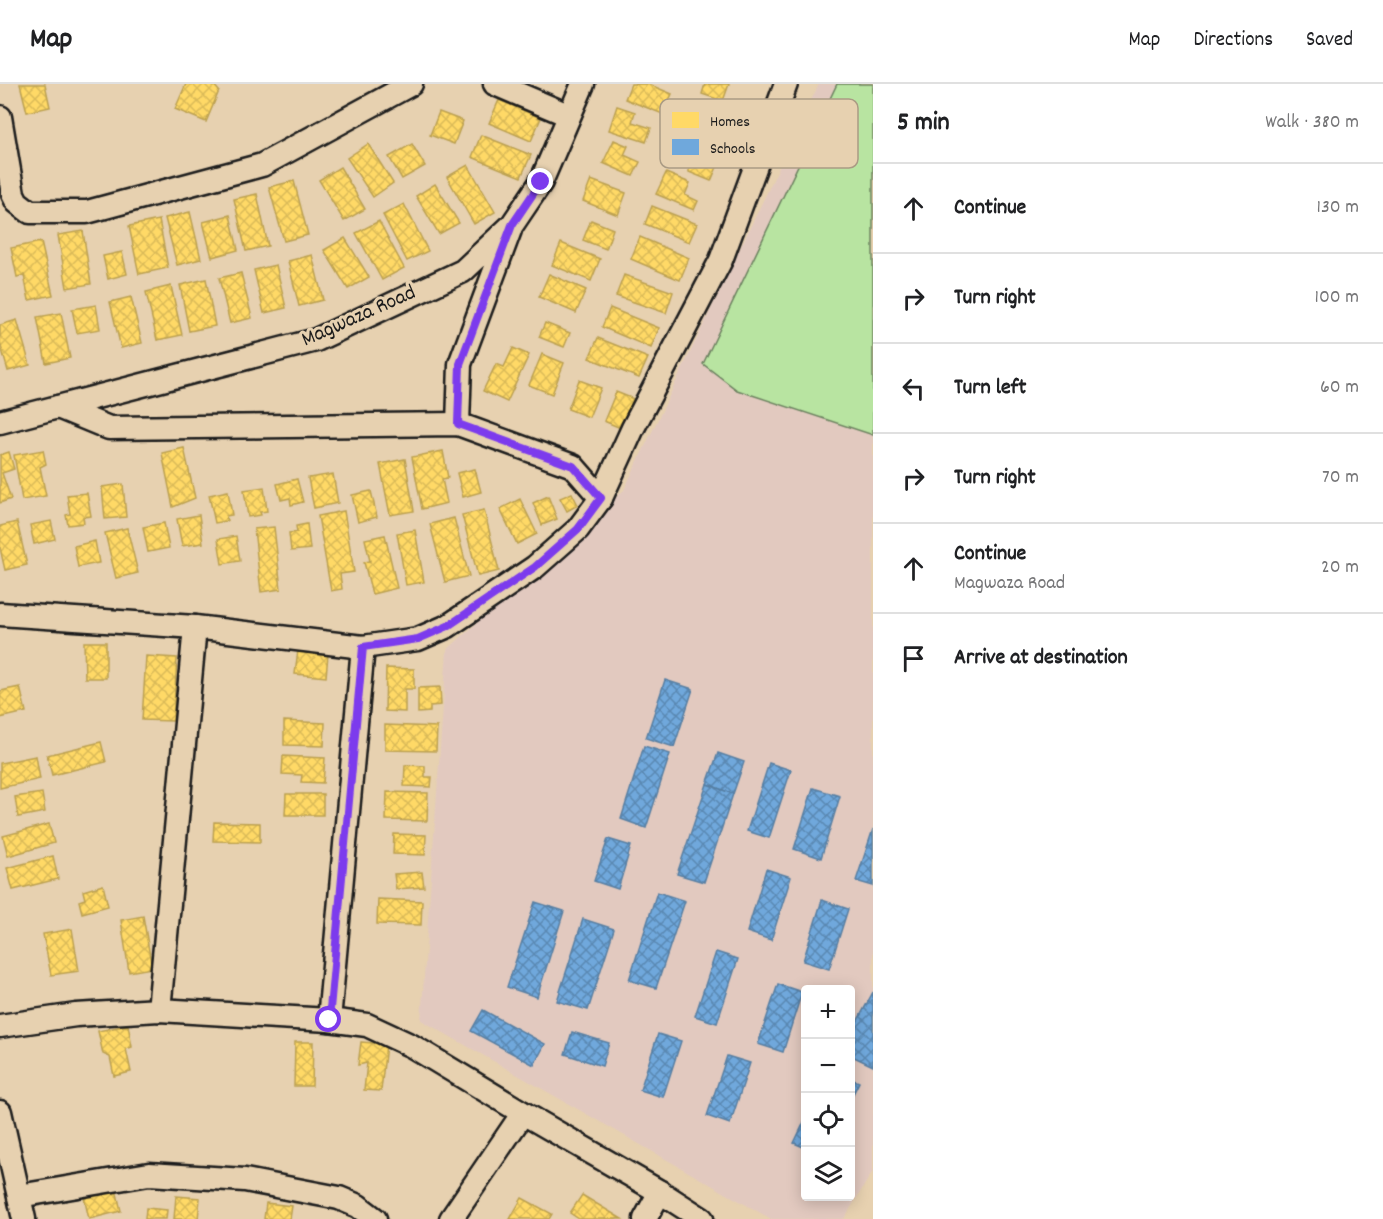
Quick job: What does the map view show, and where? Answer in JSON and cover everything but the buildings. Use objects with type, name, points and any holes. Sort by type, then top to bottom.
[{"type":"street","points":[[0,117],[13,194],[17,202],[30,212],[87,212],[262,165],[411,84]]},
{"type":"street","points":[[495,84],[568,115]]},
{"type":"street","name":"Magwaza Road","points":[[0,422],[316,340],[463,271],[512,225],[541,182],[583,84]]},
{"type":"street","points":[[780,99],[786,84]]},
{"type":"street","points":[[0,614],[195,627],[363,647],[418,639],[448,626],[535,567],[578,529],[601,498],[633,428],[721,260],[755,168]]},
{"type":"street","points":[[458,424],[460,364],[512,225]]},
{"type":"street","points":[[58,407],[109,428],[458,424],[573,466],[601,498]]},
{"type":"street","points":[[159,1010],[195,627]]},
{"type":"street","points":[[329,1020],[363,647]]},
{"type":"street","points":[[0,1026],[76,1016],[159,1010],[329,1020],[367,1025],[412,1046],[702,1219]]},
{"type":"street","points":[[0,1112],[24,1219]]},
{"type":"street","points":[[451,1219],[523,1113]]},
{"type":"street","points":[[19,1196],[149,1174],[221,1178],[245,1180],[339,1198],[358,1206],[375,1219]]},
{"type":"street","points":[[645,1219],[660,1192]]},
{"type":"shaded area","points":[[819,84],[873,84],[873,1171],[855,1201],[855,985],[801,985],[801,1201],[855,1201],[844,1219],[771,1219],[421,1020],[447,650],[624,490],[779,168],[858,168],[858,99],[812,99]]},
{"type":"green space","points":[[837,84],[873,84],[873,435],[737,390],[703,364],[797,168],[858,168],[858,99],[830,99]]},
{"type":"route","points":[[329,1020],[363,647],[418,639],[448,626],[535,567],[578,529],[601,498],[573,466],[458,424],[460,364],[512,225],[541,182]]}]
